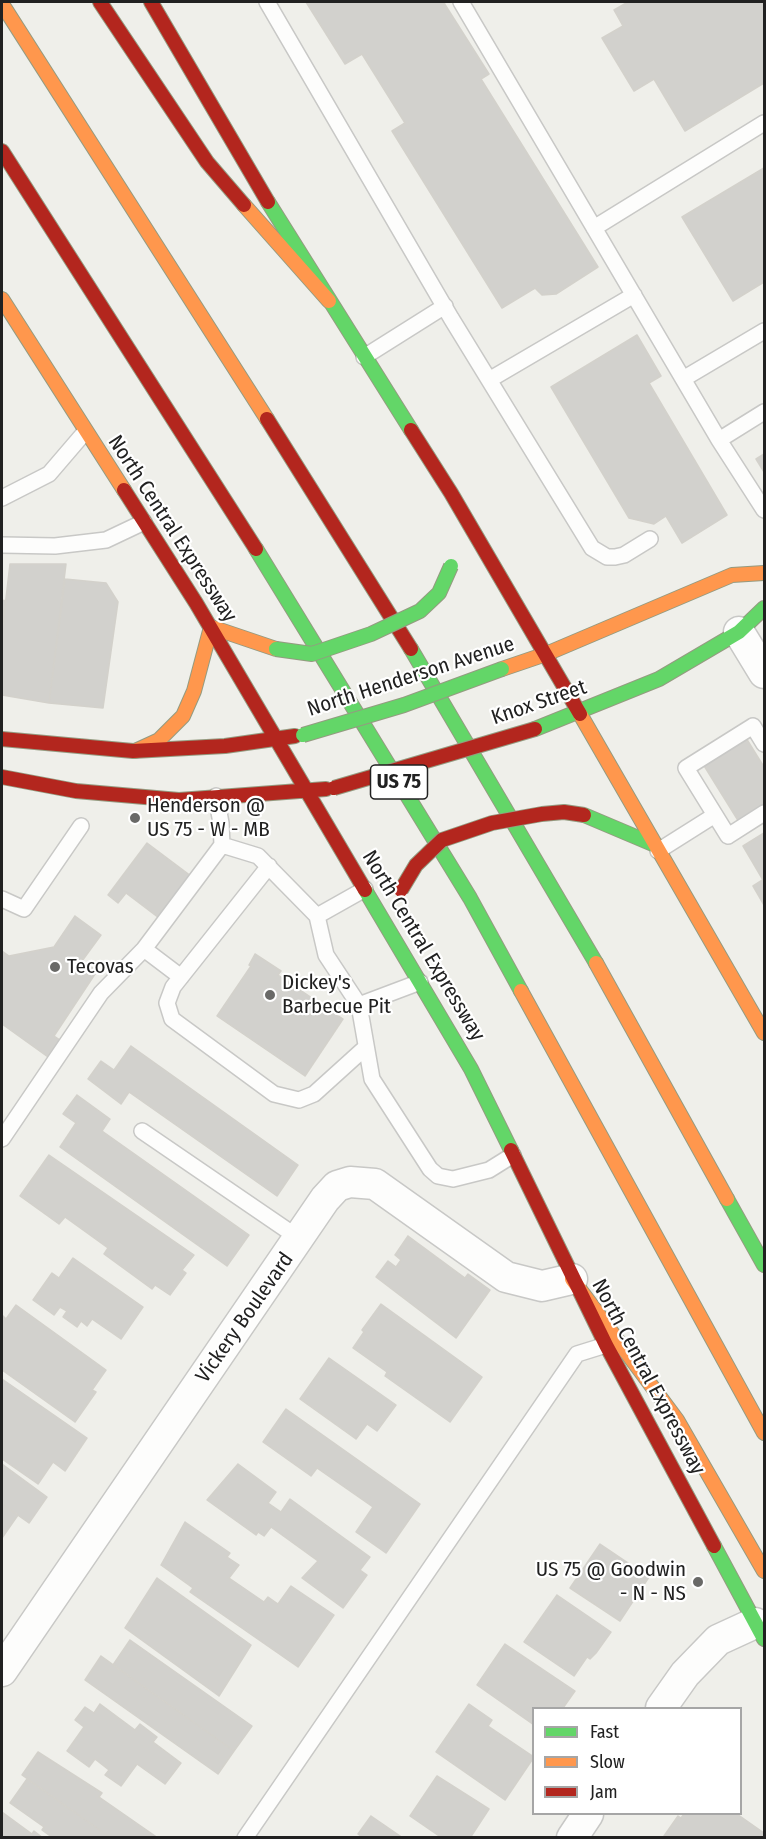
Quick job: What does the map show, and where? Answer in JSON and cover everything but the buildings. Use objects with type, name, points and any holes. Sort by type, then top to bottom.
[{"type":"main road","points":[[100,2],[207,162],[329,301]]},
{"type":"main road","points":[[151,2],[329,301],[451,493],[581,712],[765,1033]]},
{"type":"main road","points":[[2,4],[359,563],[561,901],[765,1265]]},
{"type":"main road","name":"US 75","points":[[2,151],[262,559],[470,898],[765,1433]]},
{"type":"main road","name":"North Central Expressway","points":[[2,299],[211,627],[471,1069],[572,1279],[760,1631]]},
{"type":"main road","points":[[451,493],[455,530]]},
{"type":"main road","points":[[133,751],[159,740],[183,716],[194,691],[211,627],[276,649],[312,654],[371,634],[420,611],[439,593],[451,566],[453,550]]},
{"type":"main road","name":"Knox Street","points":[[546,654],[732,575],[765,573]]},
{"type":"main road","name":"Knox Street","points":[[308,792],[334,788],[536,729],[581,712],[659,679],[739,632],[765,608]]},
{"type":"main road","name":"North Henderson Avenue","points":[[2,739],[133,751],[225,746],[303,735],[404,705],[546,654]]},
{"type":"main road","points":[[2,777],[87,792],[179,800],[308,792]]},
{"type":"main road","points":[[398,945],[397,901],[416,865],[442,840],[492,823],[564,812],[584,815],[657,848]]},
{"type":"main road","points":[[572,1279],[677,1420],[765,1571]]},
{"type":"street","points":[[739,632],[765,673]]},
{"type":"street","name":"Vickery Boulevard","points":[[2,1671],[300,1239],[325,1199],[338,1186],[350,1182],[375,1184],[506,1277],[542,1286],[572,1279]]},
{"type":"street","points":[[662,1707],[685,1674],[718,1640],[760,1631]]},
{"type":"street","points":[[572,1838],[587,1815]]},
{"type":"lane","points":[[267,2],[489,380],[592,548],[607,557],[615,557],[624,555],[650,539]]},
{"type":"lane","points":[[461,2],[719,441],[765,510]]},
{"type":"lane","points":[[594,228],[765,123]]},
{"type":"lane","points":[[489,380],[634,295]]},
{"type":"lane","points":[[364,357],[445,306]]},
{"type":"lane","points":[[683,379],[765,331]]},
{"type":"lane","points":[[719,441],[765,412]]},
{"type":"lane","points":[[2,498],[49,474],[85,432]]},
{"type":"lane","points":[[2,545],[56,546],[106,540],[144,522]]},
{"type":"lane","points":[[765,744],[753,726],[686,768],[728,836],[765,813]]},
{"type":"lane","points":[[2,1139],[101,993],[144,949],[222,845],[216,796]]},
{"type":"lane","points":[[657,848],[715,815]]},
{"type":"lane","points":[[2,899],[24,909],[81,826]]},
{"type":"lane","points":[[222,845],[258,856],[317,916],[326,955],[359,1005],[372,1079],[430,1169],[438,1176],[453,1179],[472,1176],[513,1155]]},
{"type":"lane","points":[[269,866],[181,977],[166,1002],[172,1019],[274,1094],[299,1100],[314,1094],[366,1047]]},
{"type":"lane","points":[[317,916],[365,889]]},
{"type":"lane","points":[[144,949],[181,977]]},
{"type":"lane","points":[[359,1005],[420,982]]},
{"type":"lane","points":[[142,1131],[300,1239]]},
{"type":"lane","points":[[245,1838],[577,1354],[606,1345]]},
{"type":"traffic: fast","points":[[268,202],[411,430]]},
{"type":"traffic: fast","points":[[256,549],[470,898],[521,991]]},
{"type":"traffic: fast","points":[[276,649],[312,654],[371,634],[420,611],[439,593],[451,566]]},
{"type":"traffic: fast","points":[[535,729],[659,679],[739,632],[764,608]]},
{"type":"traffic: fast","points":[[411,649],[596,963]]},
{"type":"traffic: fast","points":[[303,735],[404,705],[502,669]]},
{"type":"traffic: fast","points":[[584,815],[655,845]]},
{"type":"traffic: fast","points":[[365,890],[471,1069],[511,1150]]},
{"type":"traffic: fast","points":[[727,1199],[764,1265]]},
{"type":"traffic: fast","points":[[714,1546],[764,1639]]},
{"type":"traffic: slow","points":[[2,4],[267,419]]},
{"type":"traffic: slow","points":[[244,205],[329,301]]},
{"type":"traffic: slow","points":[[2,299],[124,490]]},
{"type":"traffic: slow","points":[[502,669],[546,654],[732,575],[764,573]]},
{"type":"traffic: slow","points":[[211,627],[276,649]]},
{"type":"traffic: slow","points":[[135,751],[159,740],[183,716],[194,691],[211,627]]},
{"type":"traffic: slow","points":[[580,714],[764,1033]]},
{"type":"traffic: slow","points":[[596,963],[727,1199]]},
{"type":"traffic: slow","points":[[521,991],[764,1433]]},
{"type":"traffic: slow","points":[[572,1279],[677,1420],[764,1571]]},
{"type":"traffic: jam","points":[[100,2],[207,162],[244,205]]},
{"type":"traffic: jam","points":[[151,2],[268,202]]},
{"type":"traffic: jam","points":[[2,151],[256,549]]},
{"type":"traffic: jam","points":[[267,419],[411,649]]},
{"type":"traffic: jam","points":[[411,430],[451,493],[580,714]]},
{"type":"traffic: jam","points":[[124,490],[196,603],[365,890]]},
{"type":"traffic: jam","points":[[334,788],[535,729]]},
{"type":"traffic: jam","points":[[2,739],[133,751],[225,746],[295,736]]},
{"type":"traffic: jam","points":[[2,777],[76,791],[179,800],[326,789]]},
{"type":"traffic: jam","points":[[401,890],[416,865],[442,840],[492,823],[542,814],[564,812],[584,815]]},
{"type":"traffic: jam","points":[[511,1150],[606,1345],[714,1546]]},
{"type":"place","name":"Henderson @ US 75 - W - MB","points":[[135,818]]},
{"type":"place","name":"Tecovas","points":[[55,967]]},
{"type":"place","name":"Dickey's Barbecue Pit","points":[[270,995]]},
{"type":"place","name":"US 75 @ Goodwin - N - NS","points":[[698,1582]]}]
